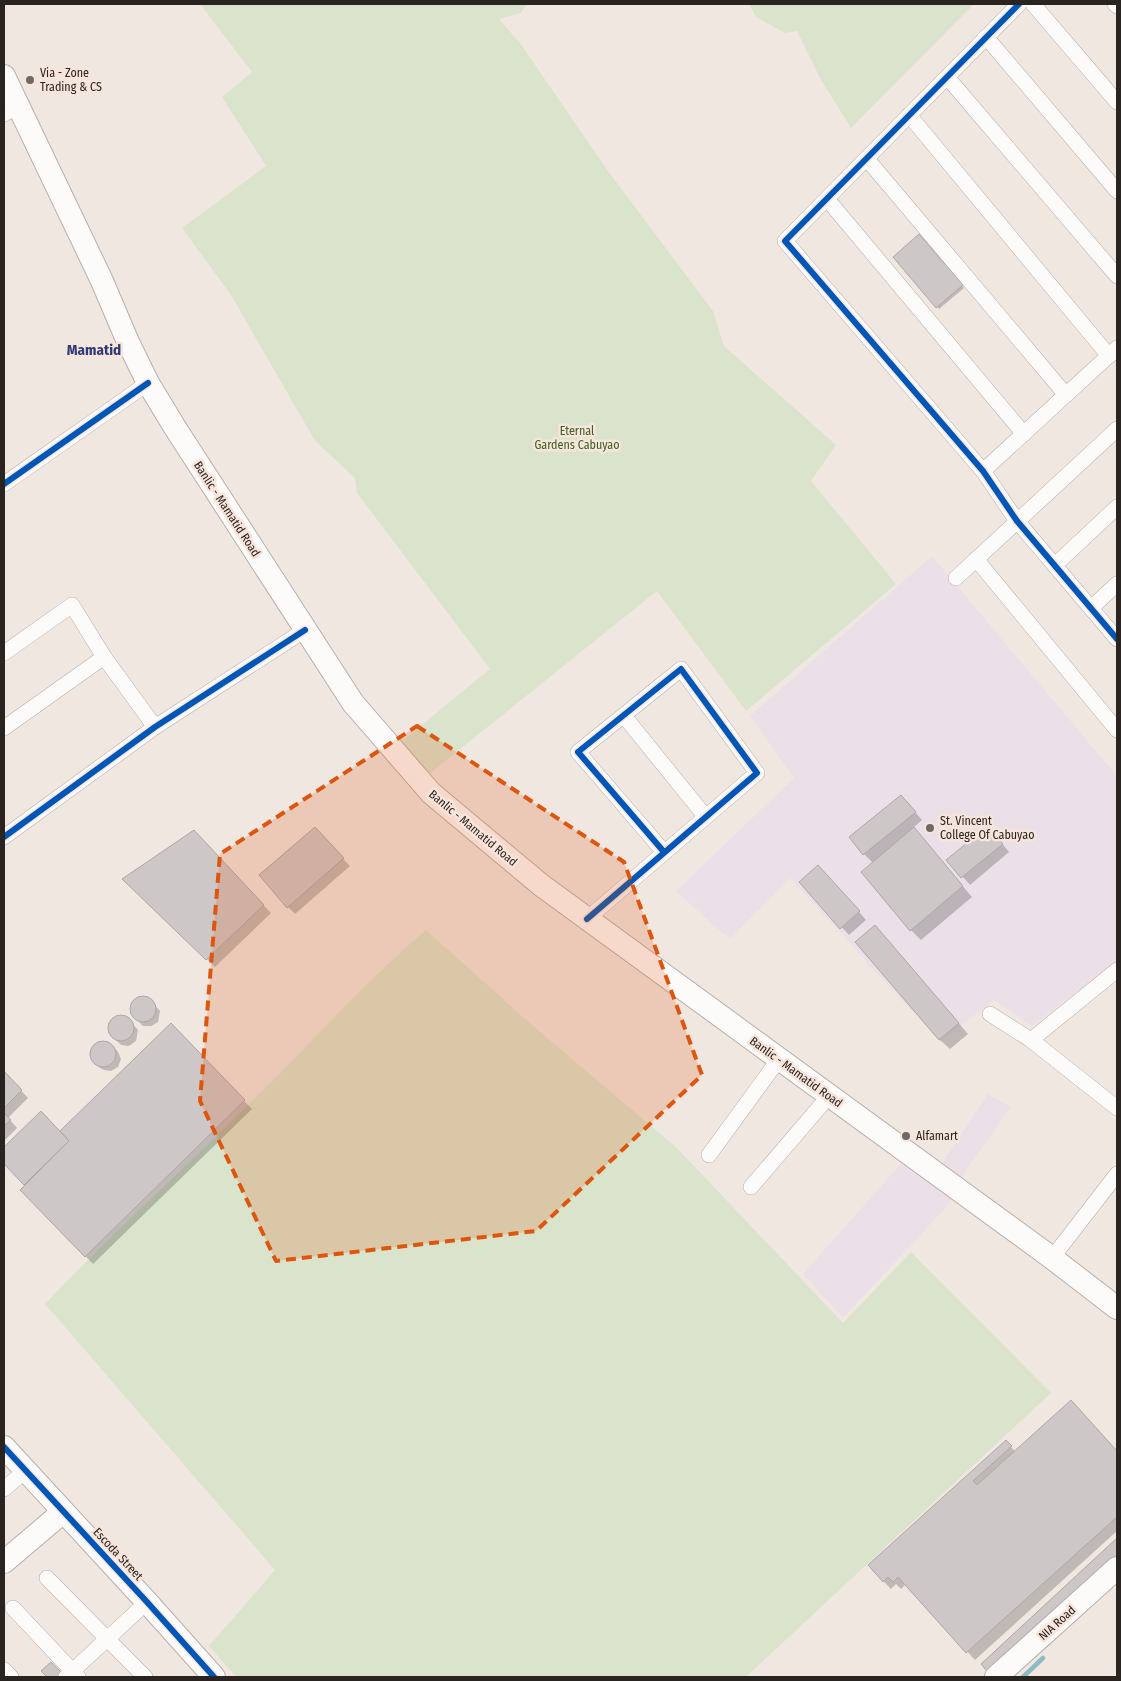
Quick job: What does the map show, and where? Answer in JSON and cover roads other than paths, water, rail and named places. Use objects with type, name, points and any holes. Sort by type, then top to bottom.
[{"type":"main road","name":"Banlic - Mamatid Road","points":[[4,76],[11,110],[102,281],[128,342],[148,382],[174,426],[353,703],[431,793],[541,885],[1052,1258],[1117,1308]]},
{"type":"main road","name":"Escoda Street","points":[[4,1447],[214,1677]]},
{"type":"main road","points":[[4,1562],[63,1512]]},
{"type":"main road","name":"NIA Road","points":[[996,1677],[1117,1568]]},
{"type":"street","points":[[1018,4],[785,241],[983,471],[1016,521],[1117,638]]},
{"type":"street","points":[[1033,4],[1117,102]]},
{"type":"street","points":[[986,37],[1117,190]]},
{"type":"street","points":[[947,77],[1117,276]]},
{"type":"street","points":[[909,115],[1113,352],[983,471]]},
{"type":"street","points":[[867,159],[1066,395]]},
{"type":"street","points":[[827,199],[1024,434]]},
{"type":"street","points":[[4,484],[148,382]]},
{"type":"street","points":[[956,578],[1117,429]]},
{"type":"street","points":[[1055,565],[1117,508]]},
{"type":"street","points":[[976,559],[1117,730]]},
{"type":"street","points":[[1091,608],[1117,584]]},
{"type":"street","points":[[4,653],[72,605],[104,656],[155,727]]},
{"type":"street","points":[[4,837],[155,727],[305,630]]},
{"type":"street","points":[[4,728],[104,656]]},
{"type":"street","points":[[587,919],[757,773],[681,669],[578,752],[664,852]]},
{"type":"street","points":[[624,716],[705,816]]},
{"type":"street","points":[[1031,1040],[1117,970]]},
{"type":"street","points":[[990,1014],[1031,1040],[1117,1108]]},
{"type":"street","points":[[709,1155],[779,1059]]},
{"type":"street","points":[[751,1187],[829,1096]]},
{"type":"street","points":[[1052,1258],[1117,1174]]},
{"type":"street","points":[[4,1489],[25,1470]]},
{"type":"street","points":[[47,1578],[145,1677]]},
{"type":"street","points":[[13,1608],[72,1675],[147,1602]]},
{"type":"street","points":[[4,1670],[11,1677]]},
{"type":"waterway","points":[[1023,1677],[1043,1658]]},
{"type":"place","name":"Via - Zone Trading & CS","points":[[30,80]]},
{"type":"place","name":"St. Vincent College Of Cabuyao","points":[[930,828]]},
{"type":"place","name":"Alfamart","points":[[906,1136]]},
{"type":"district","name":"Mamatid","points":[[94,350]]},
{"type":"park label","name":"Eternal Gardens Cabuyao","points":[[577,438]]}]
